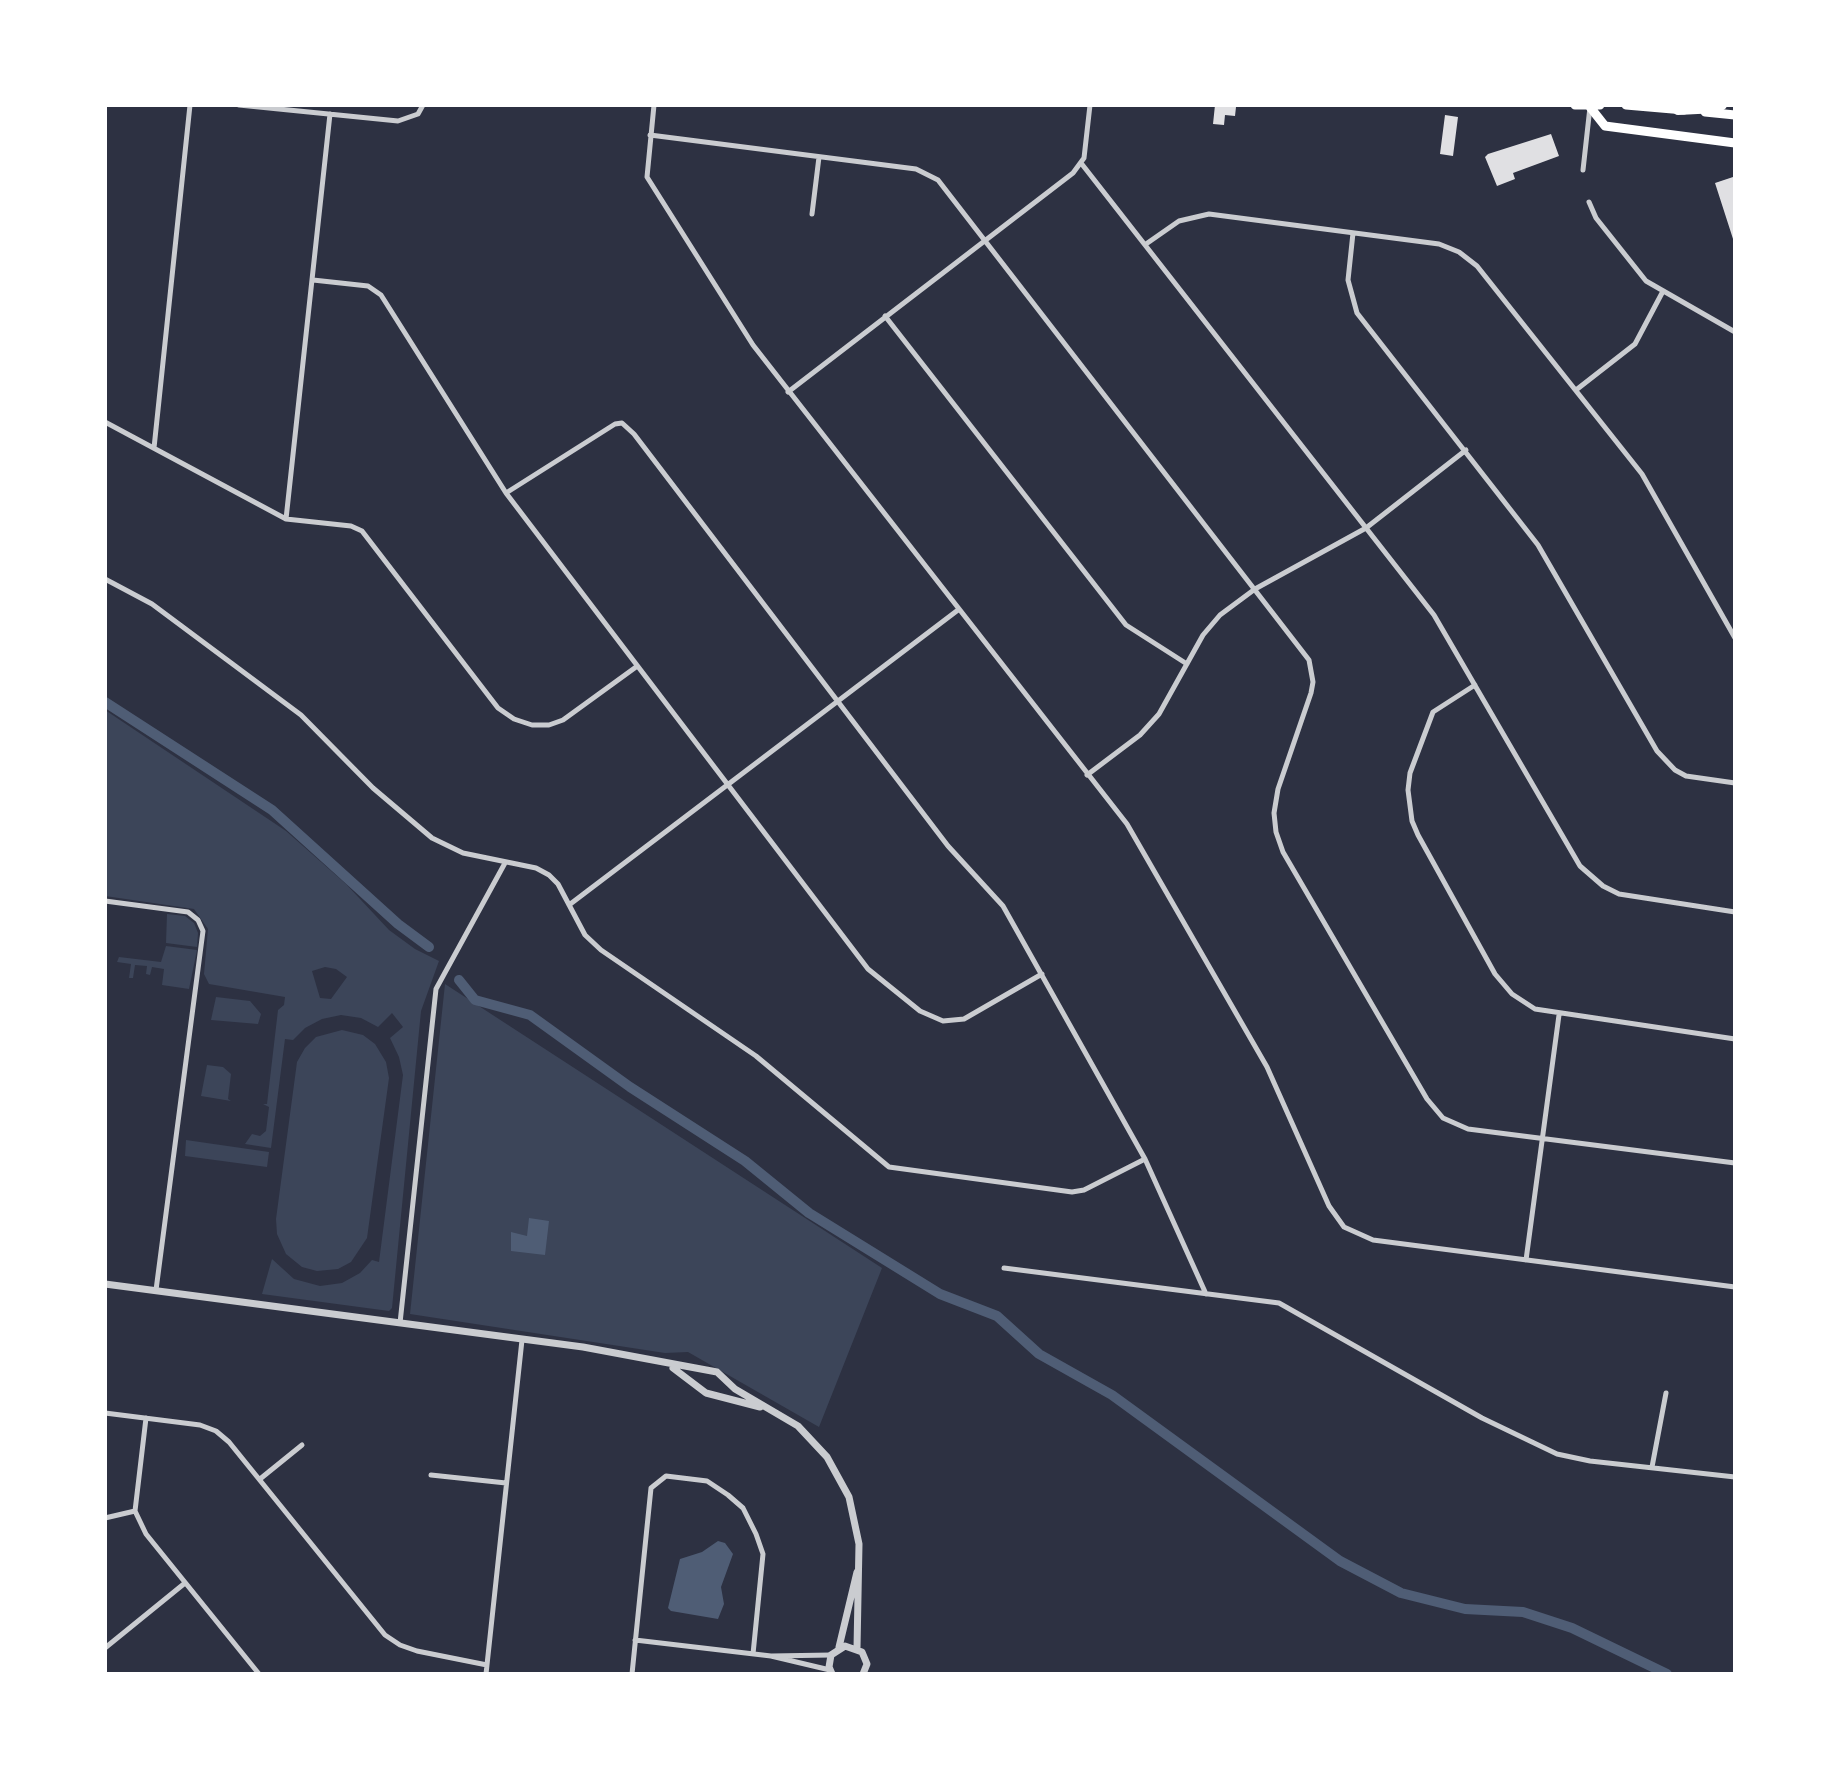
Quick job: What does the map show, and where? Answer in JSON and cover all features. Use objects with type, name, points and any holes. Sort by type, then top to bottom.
[{"type":"highway","points":[[1678,110],[1717,108],[1722,105]]},
{"type":"main road","points":[[1575,105],[1595,106],[1605,126],[1735,143]]},
{"type":"main road","points":[[1626,105],[1735,115]]},
{"type":"street","points":[[153,448],[190,105]]},
{"type":"street","points":[[239,105],[398,121],[418,114],[423,105]]},
{"type":"street","points":[[654,105],[647,177],[753,345],[1128,824],[1267,1068],[1329,1206],[1344,1227],[1373,1240],[1735,1287]]},
{"type":"street","points":[[788,392],[885,316],[985,243],[1081,163],[1090,105]]},
{"type":"street","points":[[1583,170],[1595,106]]},
{"type":"street","points":[[286,519],[330,114]]},
{"type":"street","points":[[650,135],[928,173],[938,180],[1302,650],[1313,671],[1311,693],[1278,789],[1274,813],[1283,852],[1434,1109],[1455,1125],[1468,1129],[1735,1163]]},
{"type":"street","points":[[812,214],[819,157]]},
{"type":"street","points":[[1081,163],[1434,615],[1580,866],[1603,886],[1619,894],[1640,900],[1735,912]]},
{"type":"street","points":[[1590,202],[1596,218],[1646,281],[1662,293],[1735,332]]},
{"type":"street","points":[[1146,244],[1179,220],[1209,214],[1439,244],[1460,252],[1477,266],[1642,474],[1735,638]]},
{"type":"street","points":[[1353,233],[1348,280],[1357,313],[1538,545],[1657,751],[1675,770],[1686,776],[1735,783]]},
{"type":"street","points":[[313,280],[368,286],[381,295],[506,494],[858,958],[920,1011],[943,1021],[964,1018],[1042,974]]},
{"type":"street","points":[[1576,390],[1634,344],[1662,293]]},
{"type":"street","points":[[885,316],[1126,625],[1186,664]]},
{"type":"street","points":[[105,422],[286,519],[351,526],[362,531],[498,708],[514,719],[532,725],[549,725],[563,720],[636,667]]},
{"type":"street","points":[[506,494],[607,429],[622,423],[627,426],[948,846],[1003,906],[1145,1159],[1206,1294]]},
{"type":"street","points":[[1087,775],[1140,735],[1159,714],[1211,624],[1255,589],[1366,528],[1466,450]]},
{"type":"street","points":[[105,579],[152,604],[301,715],[373,788],[432,838],[463,853],[536,868],[549,875],[585,935],[601,950],[756,1056],[889,1167],[1072,1192],[1084,1189],[1145,1159]]},
{"type":"street","points":[[569,905],[958,610]]},
{"type":"street","points":[[1475,685],[1441,705],[1427,723],[1409,782],[1412,821],[1495,974],[1512,994],[1535,1009],[1559,1015],[1735,1039]]},
{"type":"street","points":[[400,1323],[436,989],[505,863]]},
{"type":"street","points":[[105,901],[188,912],[198,920],[203,931],[156,1290]]},
{"type":"street","points":[[1527,1260],[1559,1015]]},
{"type":"street","points":[[1004,1268],[1279,1303],[1482,1418],[1557,1454],[1590,1461],[1735,1477]]},
{"type":"street","points":[[105,1284],[632,1354],[717,1372],[735,1389],[798,1426],[813,1440],[839,1478],[855,1520],[857,1648],[865,1658],[863,1674]]},
{"type":"street","points":[[486,1674],[522,1340]]},
{"type":"street","points":[[664,1362],[706,1393],[770,1410]]},
{"type":"street","points":[[1652,1467],[1666,1394]]},
{"type":"street","points":[[105,1413],[200,1425],[216,1432],[229,1442],[260,1479],[386,1635],[400,1646],[487,1665]]},
{"type":"street","points":[[146,1418],[135,1511],[146,1534],[259,1674]]},
{"type":"street","points":[[260,1479],[302,1445]]},
{"type":"street","points":[[431,1475],[506,1483]]},
{"type":"street","points":[[632,1674],[651,1488],[666,1476],[707,1481],[718,1488],[743,1508],[756,1534],[763,1554],[753,1654]]},
{"type":"street","points":[[105,1518],[135,1511]]},
{"type":"street","points":[[771,1656],[831,1672],[831,1656],[839,1647],[857,1572]]},
{"type":"street","points":[[105,1648],[185,1583]]},
{"type":"street","points":[[635,1640],[771,1656],[831,1656]]},
{"type":"street","points":[[839,1647],[857,1648]]},
{"type":"shaded area","points":[[105,710],[286,831],[346,884],[389,930],[415,949],[439,961],[421,1011],[392,1308],[389,1311],[262,1294],[272,1259],[294,1279],[320,1286],[342,1283],[360,1273],[372,1260],[379,1262],[403,1075],[399,1057],[390,1038],[403,1027],[392,1013],[378,1027],[361,1018],[341,1015],[322,1019],[305,1028],[293,1040],[285,1039],[271,1148],[245,1144],[252,1134],[260,1136],[266,1131],[269,1107],[263,1104],[267,1104],[278,1010],[284,1005],[285,997],[209,984],[204,974],[208,929],[194,909],[105,896]],"holes":[[[325,967],[336,969],[347,977],[331,999],[320,998],[312,971]]]},
{"type":"shaded area","points":[[167,914],[185,916],[194,923],[198,933],[197,947],[166,943]]},
{"type":"shaded area","points":[[166,946],[197,950],[189,989],[162,985],[164,969],[152,967],[150,975],[146,974],[147,966],[135,965],[133,978],[129,978],[131,964],[117,962],[119,957],[161,962]]},
{"type":"shaded area","points":[[445,984],[882,1268],[819,1427],[688,1352],[665,1353],[410,1314]]},
{"type":"shaded area","points":[[216,997],[250,1001],[261,1014],[258,1024],[211,1020]]},
{"type":"shaded area","points":[[342,1030],[363,1035],[375,1044],[386,1062],[389,1078],[367,1238],[351,1262],[338,1269],[317,1271],[302,1267],[286,1254],[277,1234],[276,1219],[297,1062],[305,1048],[316,1037]]},
{"type":"shaded area","points":[[207,1065],[223,1067],[231,1074],[228,1099],[231,1101],[201,1096]]},
{"type":"shaded area","points":[[186,1140],[269,1152],[267,1167],[185,1156]]},
{"type":"shaded area","points":[[529,1218],[549,1221],[545,1255],[511,1251],[511,1232],[527,1236]]},
{"type":"shaded area","points":[[718,1541],[725,1543],[733,1554],[721,1587],[724,1604],[718,1619],[671,1611],[668,1608],[680,1559],[702,1552]]},
{"type":"building","points":[[1215,105],[1236,107],[1235,116],[1225,115],[1224,125],[1213,124]]},
{"type":"building","points":[[1445,115],[1458,117],[1453,156],[1440,154]]},
{"type":"building","points":[[1551,134],[1559,156],[1513,173],[1515,179],[1497,186],[1485,157],[1488,154]]},
{"type":"building","points":[[1733,177],[1735,183],[1734,242],[1715,183]]},
{"type":"waterway","points":[[105,702],[272,810],[398,924],[429,947]]},
{"type":"waterway","points":[[459,980],[475,1000],[530,1015],[630,1087],[745,1161],[809,1213],[940,1294],[997,1316],[1039,1354],[1112,1395],[1340,1561],[1401,1593],[1465,1609],[1523,1612],[1572,1628],[1667,1674]]}]
